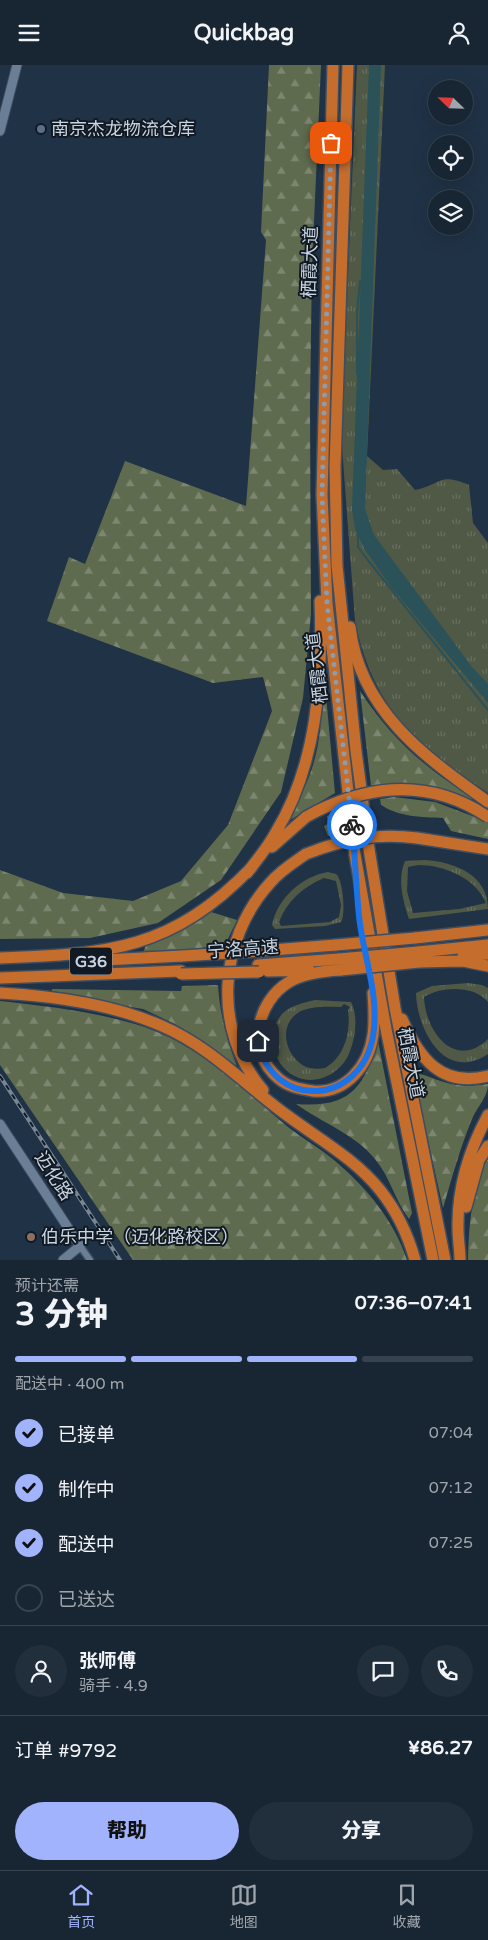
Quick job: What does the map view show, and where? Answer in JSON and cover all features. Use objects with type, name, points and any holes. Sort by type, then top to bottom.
[{"type":"highway","name":"栖霞大道","points":[[333,65],[322,495],[327,603],[355,855],[384,1020],[432,1260]]},
{"type":"highway","name":"栖霞大道","points":[[348,65],[336,448],[338,566],[366,822],[395,1008],[445,1260]]},
{"type":"highway","points":[[336,448],[348,616],[350,631],[361,670],[375,697],[397,729],[423,755],[488,802]]},
{"type":"highway","points":[[247,873],[276,832],[294,797],[310,743],[318,683],[321,624],[320,545],[322,495]]},
{"type":"highway","points":[[0,958],[97,953],[126,947],[167,932],[214,903],[295,826],[317,811],[355,795],[395,789],[423,792],[456,800],[488,817]]},
{"type":"highway","points":[[366,822],[384,910],[401,1017],[410,1039],[427,1062],[442,1073],[470,1079],[488,1076]]},
{"type":"highway","points":[[288,1116],[254,1079],[243,1060],[229,1019],[227,996],[233,951],[244,918],[270,882],[306,854],[330,844],[365,836],[384,835],[418,838],[488,849]]},
{"type":"highway","points":[[338,966],[291,980],[273,994],[262,1011],[258,1031],[260,1052],[270,1071],[292,1087],[316,1091],[336,1088],[360,1069],[371,1044],[374,1013],[372,984],[359,917],[355,855]]},
{"type":"highway","name":"宁洛高速","points":[[0,963],[53,963],[259,951],[488,931]]},
{"type":"highway","name":"宁洛高速","points":[[0,978],[338,966],[418,957],[488,945]]},
{"type":"highway","points":[[418,957],[488,954]]},
{"type":"highway","points":[[418,957],[463,961],[488,966]]},
{"type":"highway","points":[[0,993],[77,1001],[133,1015],[162,1026],[206,1050],[288,1116],[350,1161],[380,1189],[410,1241],[416,1260]]},
{"type":"highway","points":[[460,1254],[458,1211],[466,1169],[472,1146],[488,1115]]},
{"type":"highway","points":[[460,1254],[472,1181],[479,1160],[488,1146]]},
{"type":"street","points":[[0,131],[17,65]]},
{"type":"street","name":"迈化路","points":[[0,1124],[80,1246]]},
{"type":"street","points":[[63,1260],[80,1246],[90,1260]]},
{"type":"green space","points":[[269,65],[321,65],[312,266],[310,405],[311,614],[303,698],[281,792],[221,880],[158,923],[90,938],[0,939],[0,870],[63,893],[133,901],[181,881],[228,825],[272,711],[263,677],[213,683],[47,621],[69,557],[85,564],[125,461],[246,506],[266,240],[261,232]]},
{"type":"green space","points":[[357,65],[385,65],[367,456],[383,470],[397,469],[415,490],[446,479],[469,485],[473,523],[488,543],[488,793],[439,758],[401,722],[373,678],[363,652],[355,621],[341,434]]},
{"type":"green space","points":[[325,685],[335,793],[285,823],[304,789],[315,757],[321,725],[322,686]]},
{"type":"green space","points":[[360,691],[385,725],[411,752],[476,800],[415,785],[371,786]]},
{"type":"green space","points":[[394,797],[435,802],[483,820],[488,823],[488,839],[451,831],[443,818],[403,814],[381,805],[380,799]]},
{"type":"green space","points":[[336,812],[340,833],[328,836],[324,826],[328,824],[327,816]]},
{"type":"green space","points":[[405,861],[436,861],[458,867],[476,879],[482,887],[487,897],[488,909],[409,919],[401,883]],"holes":[[[428,866],[448,870],[467,880],[481,894],[486,903],[459,909],[413,913],[407,891],[408,867]]]},
{"type":"green space","points":[[328,872],[336,874],[338,877],[342,890],[343,905],[343,918],[341,922],[325,926],[275,929],[272,925],[275,915],[285,898],[300,884],[318,874]],"holes":[[[324,878],[336,881],[341,905],[339,917],[330,922],[281,926],[279,922],[282,914],[291,901],[303,890]]]},
{"type":"green space","points":[[211,912],[237,920],[225,945],[159,953],[143,953],[146,945],[175,934]]},
{"type":"green space","points":[[468,983],[488,988],[488,1002],[475,992],[458,989],[439,991],[424,997],[430,1022],[436,1034],[444,1043],[454,1049],[464,1051],[476,1048],[488,1039],[488,1054],[473,1061],[459,1062],[447,1057],[436,1048],[428,1036],[422,1022],[416,993],[432,986]]},
{"type":"green space","points":[[218,985],[224,1026],[237,1066],[175,1024],[143,1009],[52,994],[52,989],[181,991],[182,986]]},
{"type":"green space","points":[[315,1000],[351,1002],[355,1026],[354,1039],[346,1060],[331,1074],[313,1080],[294,1076],[280,1063],[275,1049],[274,1033],[278,1019],[286,1010]],"holes":[[[344,1004],[350,1007],[348,1010],[349,1018],[345,1043],[332,1063],[325,1068],[318,1069],[306,1067],[299,1063],[290,1051],[286,1036],[287,1028],[295,1015],[311,1008],[341,1007]]]},
{"type":"green space","points":[[0,1001],[68,1009],[118,1019],[157,1032],[198,1054],[217,1067],[288,1127],[346,1170],[368,1193],[387,1218],[395,1231],[407,1260],[133,1260],[0,1065]]},
{"type":"green space","points":[[378,1041],[412,1213],[409,1219],[385,1173],[367,1150],[296,1104],[329,1103],[352,1092],[366,1072]]},
{"type":"green space","points":[[413,1073],[422,1074],[455,1085],[488,1084],[488,1089],[472,1119],[456,1163],[443,1208]]},
{"type":"green space","points":[[488,1158],[488,1260],[468,1260],[470,1221],[474,1195]]},
{"type":"shaded area","points":[[369,65],[381,65],[365,509],[374,535],[472,667],[488,684],[488,703],[392,588],[365,550],[355,529],[352,509]]},
{"type":"waterway","points":[[357,374],[357,313],[360,281]]},
{"type":"waterway","points":[[358,533],[358,547],[488,710]]},
{"type":"railway","points":[[0,1076],[120,1260]]},
{"type":"way so far","points":[[331,143],[322,495],[327,603],[352,825]]},
{"type":"place","name":"南京杰龙物流仓库","points":[[41,129]]},
{"type":"place","name":"伯乐中学（迈化路校区）","points":[[31,1237]]},
{"type":"route","points":[[258,1041],[260,1052],[270,1071],[292,1087],[316,1091],[336,1088],[346,1082],[360,1069],[369,1052],[374,1027],[372,984],[359,917],[352,825]]}]
